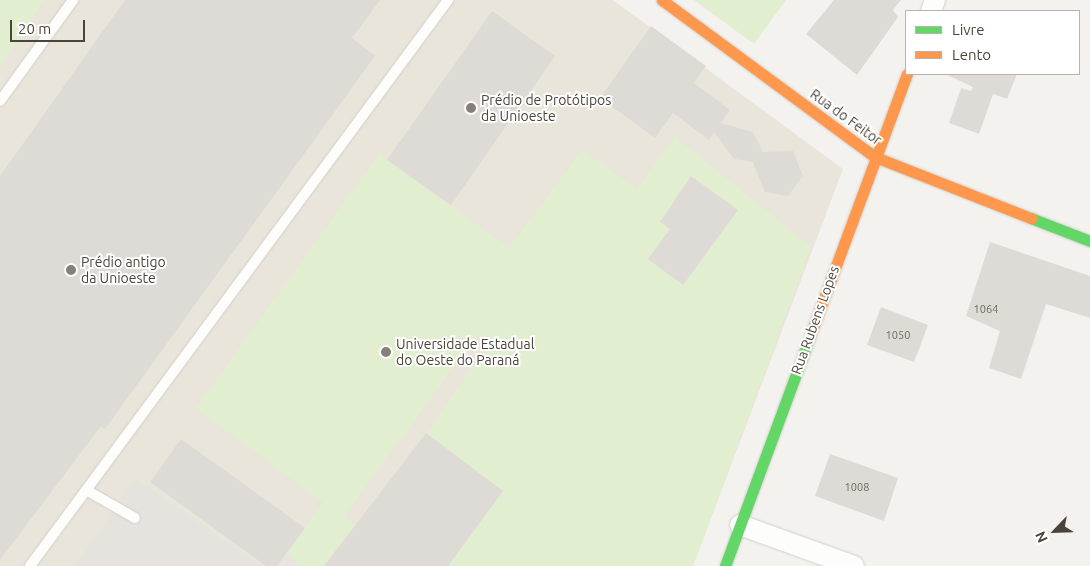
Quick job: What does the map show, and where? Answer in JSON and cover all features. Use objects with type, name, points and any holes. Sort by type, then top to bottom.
[{"type":"street","name":"Rua do Feitor","points":[[662,0],[875,157],[1090,241]]},
{"type":"street","name":"Rua Rubens Lopes","points":[[725,566],[907,75]]},
{"type":"street","points":[[740,525],[854,566]]},
{"type":"lane","points":[[0,101],[73,0]]},
{"type":"lane","points":[[30,566],[88,490],[448,0]]},
{"type":"lane","points":[[88,490],[135,518]]},
{"type":"shaded area","name":"Universidade Estadual do Oeste do Paraná","points":[[0,0],[613,0],[843,169],[693,566],[0,566]]},
{"type":"shaded area","points":[[137,479],[261,566],[74,566]]},
{"type":"green space","points":[[0,0],[45,0],[0,65]]},
{"type":"green space","points":[[694,0],[786,0],[754,44]]},
{"type":"green space","points":[[675,137],[811,247],[693,566],[448,566],[503,491],[426,433],[489,344],[477,335],[344,516],[355,525],[329,559],[337,566],[304,566],[286,553],[323,502],[196,408],[379,154],[509,248],[582,150],[637,189]],"holes":[[[691,176],[738,210],[723,231],[676,197]],[[667,233],[702,260],[683,285],[648,259]]]},
{"type":"building","name":"Prédio antigo da Unioeste","points":[[125,0],[380,0],[352,38],[375,56],[105,429],[101,426],[0,560],[0,176]]},
{"type":"building","points":[[834,0],[901,0],[893,10],[898,17],[857,75],[806,34]]},
{"type":"building","name":"Prédio de Protótipos da Unioeste","points":[[492,11],[555,56],[451,205],[387,160]]},
{"type":"building","points":[[651,26],[706,66],[694,83],[730,110],[721,123],[753,132],[763,152],[793,151],[803,176],[788,196],[765,192],[753,162],[734,159],[714,132],[709,140],[673,113],[655,138],[600,98]]},
{"type":"building","points":[[947,75],[1017,75],[1007,99],[993,94],[979,134],[949,123],[961,88],[971,91],[973,87]]},
{"type":"building","points":[[691,176],[738,210],[683,285],[648,259],[670,229],[660,222]]},
{"type":"building","points":[[990,242],[1090,276],[1090,318],[1046,304],[1021,379],[989,368],[1000,331],[966,316]]},
{"type":"building","points":[[881,307],[928,325],[914,362],[867,345]]},
{"type":"building","points":[[426,433],[503,491],[448,566],[324,566]]},
{"type":"building","points":[[181,439],[305,528],[277,566],[266,566],[150,482]]},
{"type":"building","points":[[830,454],[898,478],[884,521],[815,496]]},
{"type":"traffic: fast","points":[[1031,218],[1090,241]]},
{"type":"traffic: fast","points":[[725,566],[810,336]]},
{"type":"traffic: slow","points":[[662,0],[875,157],[1031,218]]},
{"type":"traffic: slow","points":[[810,336],[907,75]]},
{"type":"place","name":"Prédio de Protótipos da Unioeste","points":[[471,108]]},
{"type":"place","name":"Prédio antigo da Unioeste","points":[[71,270]]},
{"type":"place","name":"Universidade Estadual do Oeste do Paraná","points":[[386,352]]}]
